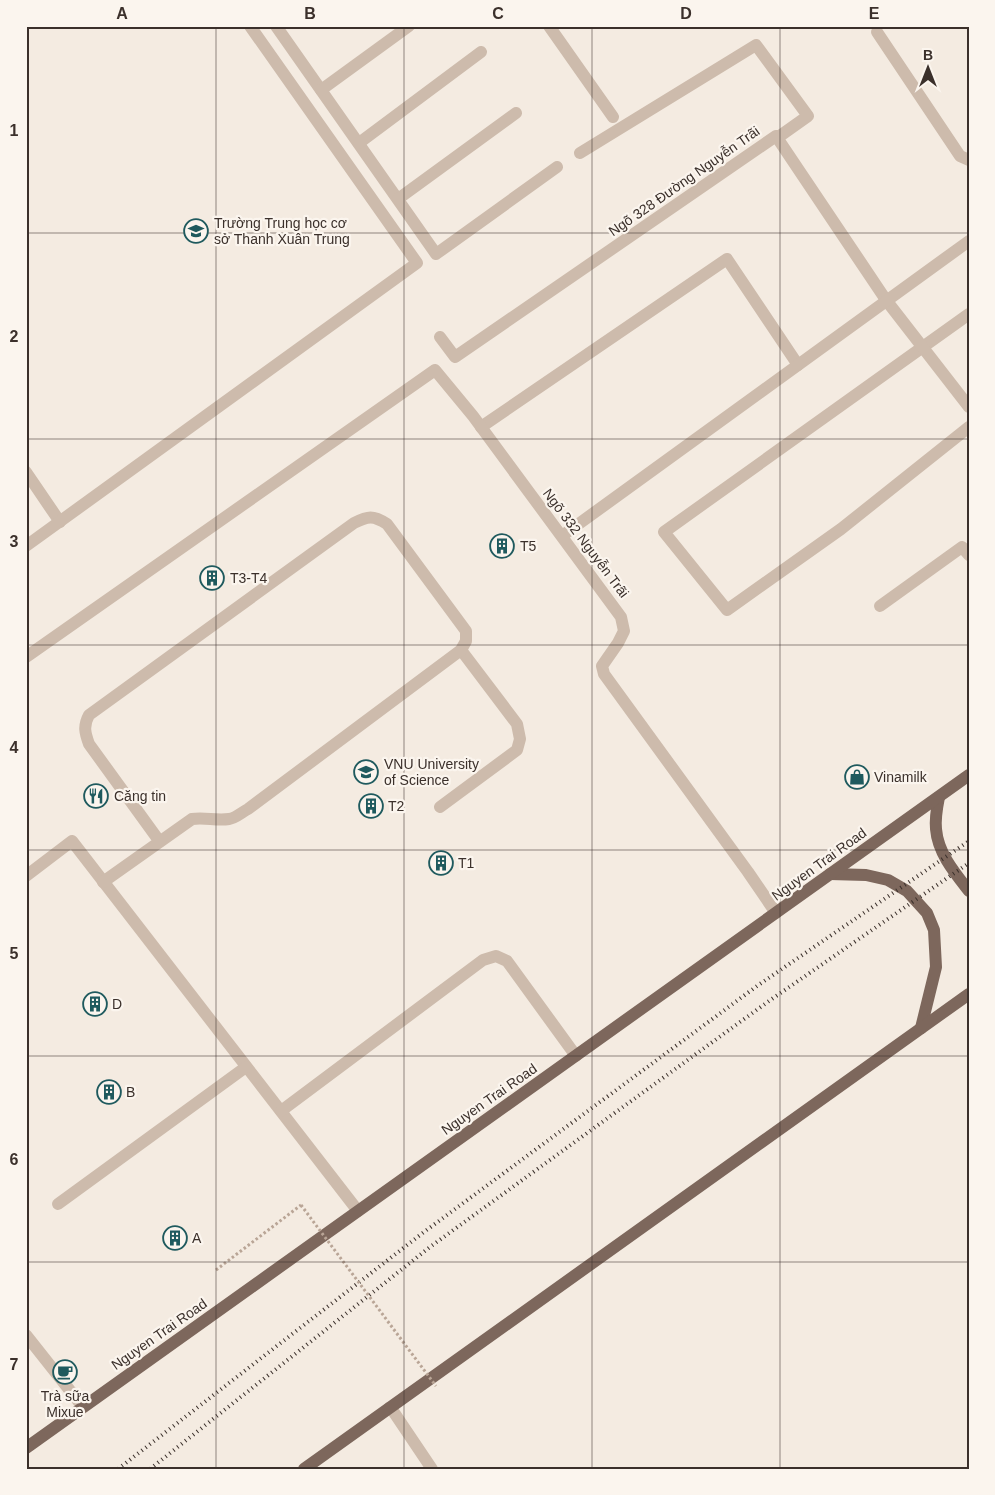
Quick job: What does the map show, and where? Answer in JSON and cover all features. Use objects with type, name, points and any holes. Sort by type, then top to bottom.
[{"type":"main road","name":"Nguyen Trai Road","points":[[26,1448],[969,776]]},
{"type":"main road","points":[[938,797],[935,828],[940,849],[969,891]]},
{"type":"main road","points":[[830,874],[866,875],[888,880],[907,891],[927,913],[934,930],[936,967],[921,1028]]},
{"type":"main road","points":[[304,1469],[969,994]]},
{"type":"lane","points":[[26,546],[417,263],[250,26]]},
{"type":"lane","points":[[321,90],[409,26]]},
{"type":"lane","points":[[549,26],[614,118]]},
{"type":"lane","points":[[281,28],[321,90],[436,254],[557,167]]},
{"type":"lane","points":[[877,32],[960,156],[969,160]]},
{"type":"lane","points":[[580,153],[756,45],[808,116],[777,138]]},
{"type":"lane","points":[[359,143],[481,52]]},
{"type":"lane","points":[[398,199],[516,113]]},
{"type":"lane","name":"Ngõ 328 Đường Nguyễn Trãi","points":[[440,337],[455,357],[776,136],[886,300],[969,407]]},
{"type":"lane","points":[[562,536],[969,241]]},
{"type":"lane","points":[[481,427],[726,259],[798,365]]},
{"type":"lane","points":[[969,314],[664,532],[727,610],[841,529],[969,426]]},
{"type":"lane","name":"Ngõ 332 Nguyễn Trãi","points":[[26,657],[435,370],[481,427],[621,617],[624,631],[618,644],[602,666],[604,674],[743,864],[776,913]]},
{"type":"lane","points":[[26,472],[60,522]]},
{"type":"lane","points":[[103,882],[160,842],[192,819],[204,817],[216,820],[231,819],[248,809],[461,650],[466,641],[466,631],[386,524],[376,517],[365,518],[354,523],[89,715],[85,724],[85,733],[89,744],[160,842]]},
{"type":"lane","points":[[880,606],[966,551]]},
{"type":"lane","points":[[440,807],[517,750],[520,738],[517,724],[461,650]]},
{"type":"lane","points":[[26,876],[72,841],[358,1211]]},
{"type":"lane","points":[[280,1111],[483,960],[496,956],[507,960],[576,1056]]},
{"type":"lane","points":[[58,1204],[246,1067]]},
{"type":"lane","points":[[26,1335],[83,1407]]},
{"type":"lane","points":[[389,1408],[393,1411],[432,1469]]},
{"type":"path","points":[[216,1270],[301,1205],[436,1386]]},
{"type":"railway","points":[[118,1469],[424,1232],[757,986],[969,841]]},
{"type":"railway","points":[[150,1469],[430,1247],[769,1001],[969,863]]},
{"type":"place","name":"Trường Trung học cơ sở Thanh Xuân Trung","points":[[196,231]]},
{"type":"place","name":"T5","points":[[502,546]]},
{"type":"place","name":"T3-T4","points":[[212,578]]},
{"type":"place","name":"VNU University of Science","points":[[366,772]]},
{"type":"place","name":"Vinamilk","points":[[857,777]]},
{"type":"place","name":"Căng tin","points":[[96,796]]},
{"type":"place","name":"T2","points":[[371,806]]},
{"type":"place","name":"T1","points":[[441,863]]},
{"type":"place","name":"D","points":[[95,1004]]},
{"type":"place","name":"B","points":[[109,1092]]},
{"type":"place","name":"A","points":[[175,1238]]},
{"type":"place","name":"Trà sữa Mixue","points":[[65,1372]]}]
